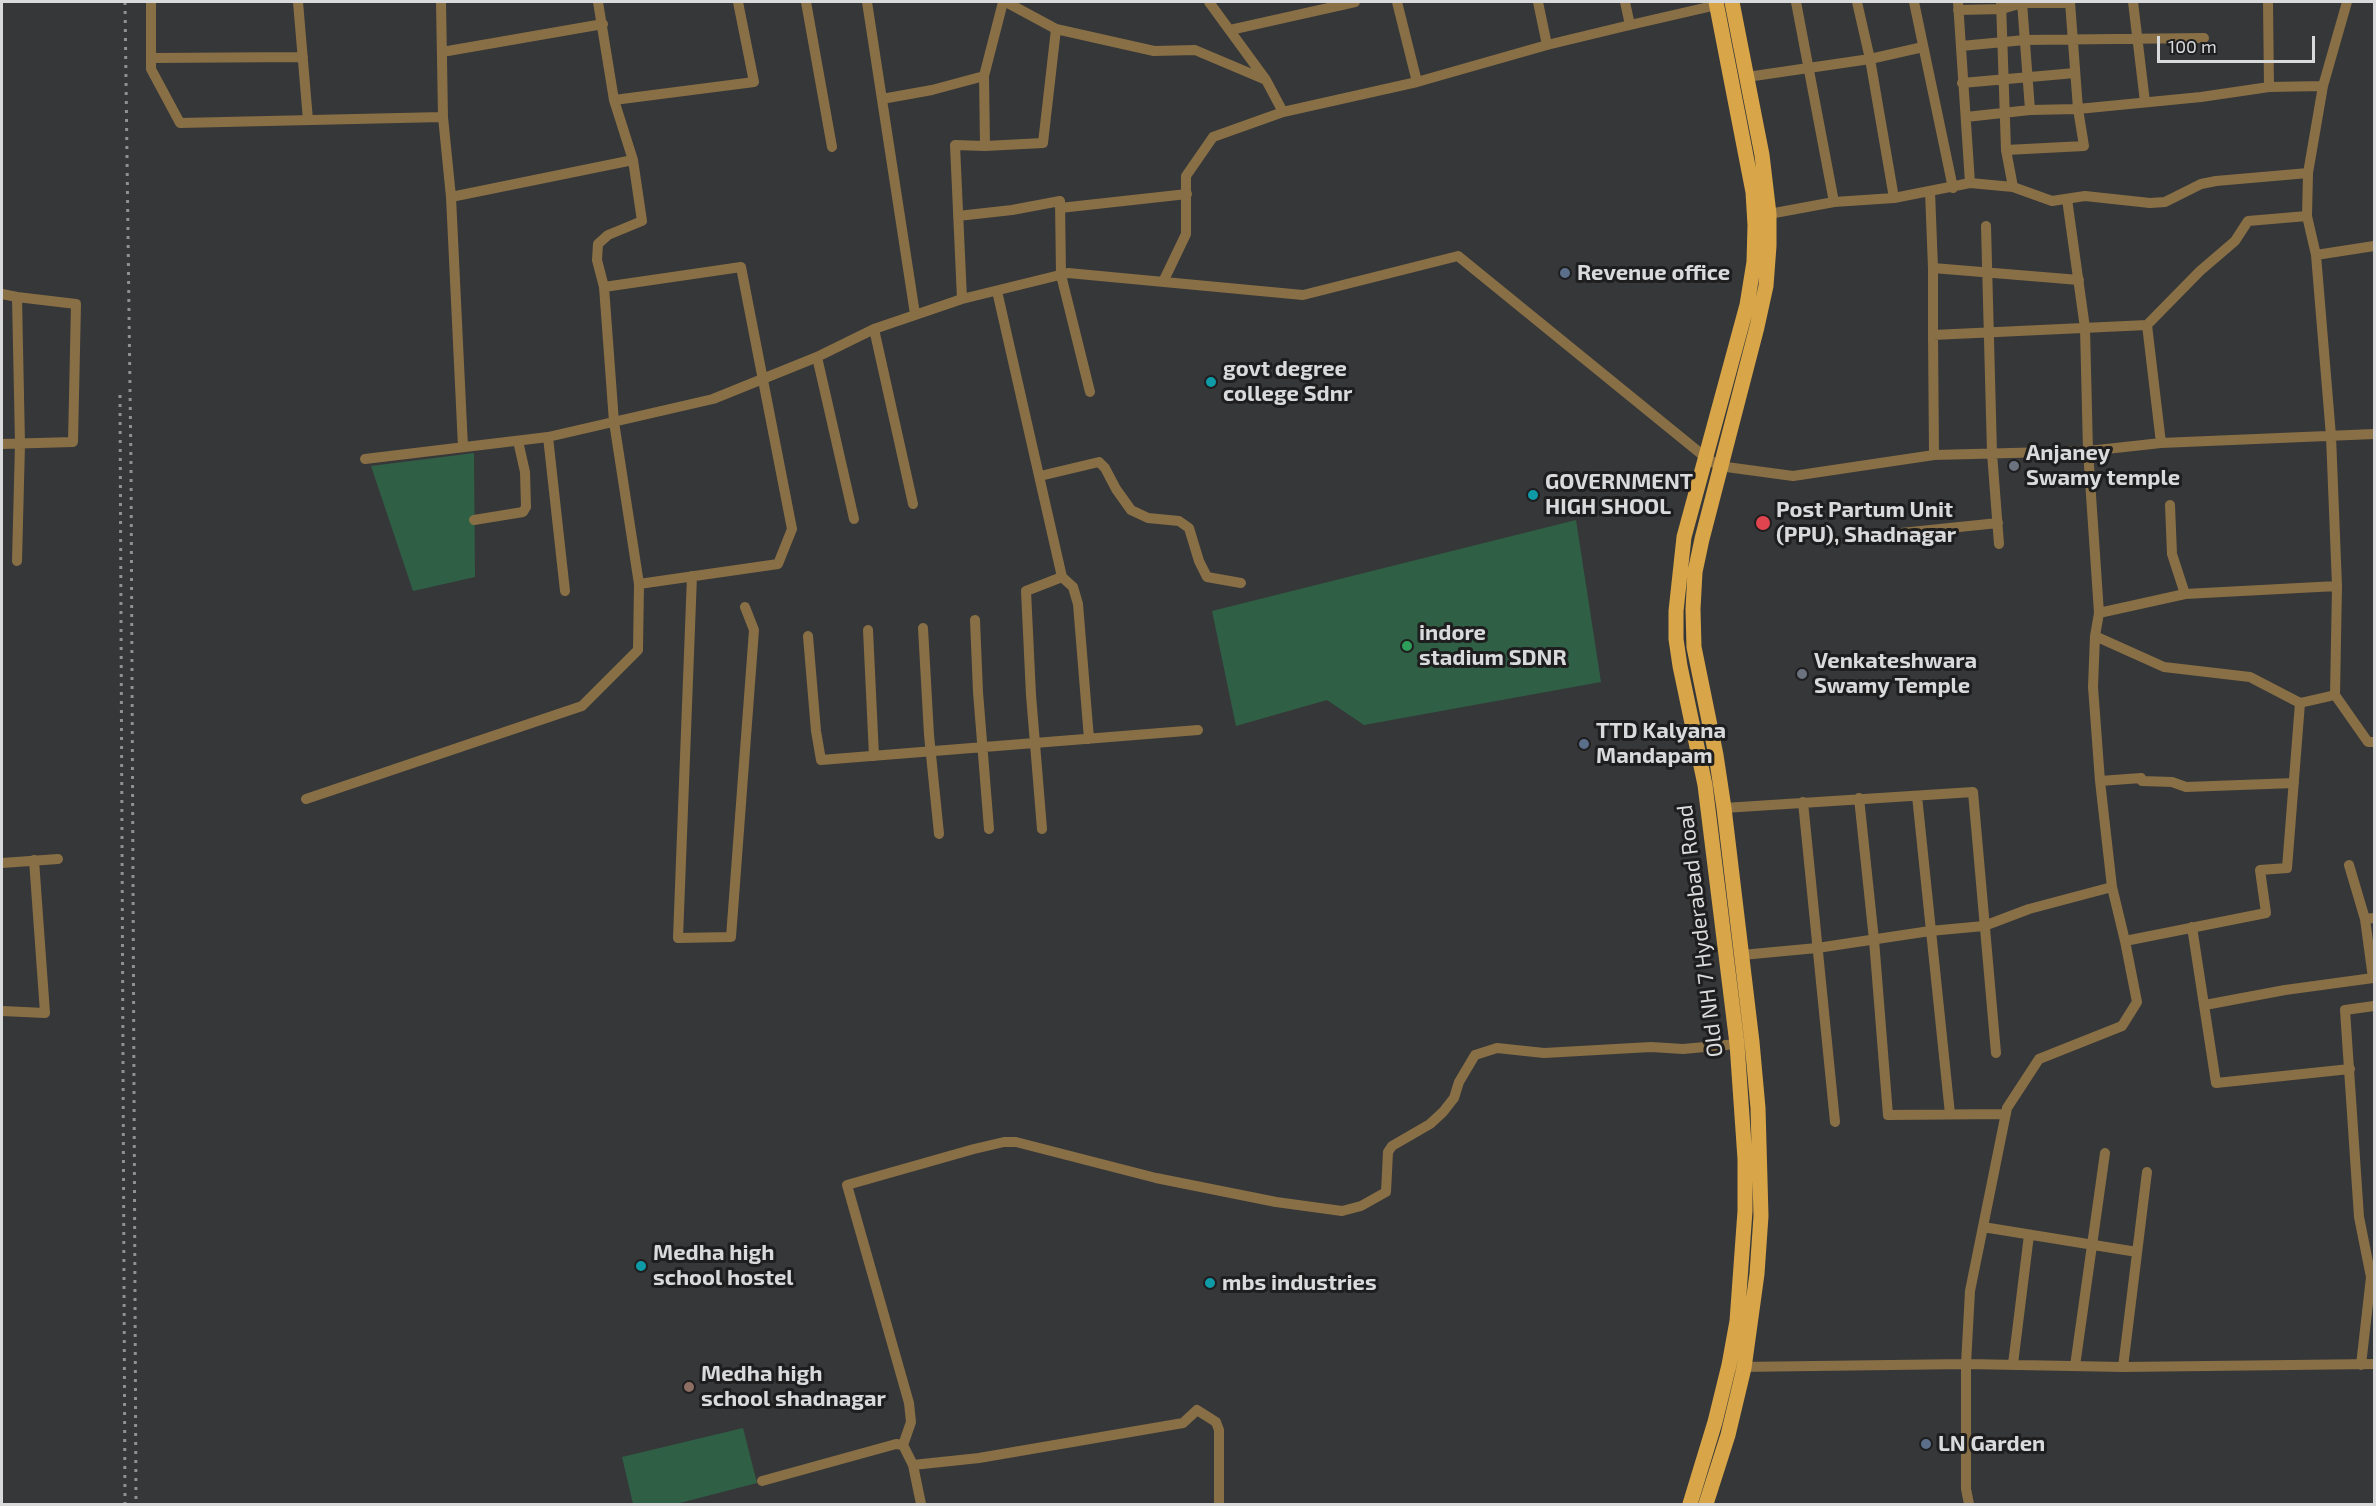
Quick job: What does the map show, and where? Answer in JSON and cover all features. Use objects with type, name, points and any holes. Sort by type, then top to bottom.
[{"type":"main road","name":"Old NH 7 Hyderabad Road","points":[[1690,1504],[1715,1422],[1736,1366],[1757,1274],[1761,1216],[1761,1173],[1753,1053],[1742,955],[1716,755],[1694,647],[1693,609],[1700,550],[1719,466],[1766,286],[1769,214],[1762,154],[1747,77],[1722,3]]},
{"type":"main road","name":"Old NH 7 Hyderabad Road","points":[[1706,1504],[1728,1436],[1736,1366],[1745,1211],[1745,1159],[1737,1044],[1705,785],[1676,639],[1677,602],[1684,537],[1746,304],[1754,262],[1755,225],[1748,161],[1722,3]]},
{"type":"street","points":[[151,2],[151,69],[180,123],[443,117]]},
{"type":"street","points":[[298,2],[308,120]]},
{"type":"street","points":[[441,2],[443,117],[451,197],[463,447]]},
{"type":"street","points":[[306,799],[582,706],[638,650],[639,584],[614,422],[604,287],[597,260],[598,244],[608,235],[642,220],[633,160],[614,100],[598,2]]},
{"type":"street","points":[[614,100],[754,82],[738,2]]},
{"type":"street","points":[[806,2],[832,147]]},
{"type":"street","points":[[867,2],[915,314]]},
{"type":"street","points":[[985,146],[984,76],[1004,2],[1056,29],[1154,51],[1196,50],[1266,80]]},
{"type":"street","points":[[1209,2],[1266,80],[1283,112]]},
{"type":"street","points":[[1230,30],[1355,2]]},
{"type":"street","points":[[1397,2],[1417,82]]},
{"type":"street","points":[[1538,2],[1546,45]]},
{"type":"street","points":[[1625,2],[1630,25]]},
{"type":"street","points":[[1796,2],[1834,202]]},
{"type":"street","points":[[1857,2],[1870,58],[1894,198]]},
{"type":"street","points":[[1914,2],[1953,188]]},
{"type":"street","points":[[2022,2],[2030,110]]},
{"type":"street","points":[[1970,183],[1958,6],[2070,2],[2078,109],[2084,146],[2006,150]]},
{"type":"street","points":[[2133,2],[2145,102]]},
{"type":"street","points":[[2268,2],[2269,87]]},
{"type":"street","points":[[2348,2],[2323,86],[2308,173],[2307,216],[2316,255],[2331,436],[2337,585],[2336,695],[2368,742],[2374,742]]},
{"type":"street","points":[[1163,282],[1186,234],[1186,176],[1213,137],[1283,112],[1417,82],[1546,45],[1722,3]]},
{"type":"street","points":[[2002,5],[2001,43],[2006,150],[2013,186]]},
{"type":"street","points":[[442,52],[603,24]]},
{"type":"street","points":[[962,299],[955,145],[1043,144],[1056,29]]},
{"type":"street","points":[[1961,46],[2025,40],[2204,38]]},
{"type":"street","points":[[1747,77],[1870,58],[1923,47]]},
{"type":"street","points":[[151,58],[303,57]]},
{"type":"street","points":[[1962,83],[2075,73]]},
{"type":"street","points":[[882,99],[932,90],[984,76]]},
{"type":"street","points":[[1966,117],[2201,97],[2269,87],[2323,86]]},
{"type":"street","points":[[451,197],[633,160]]},
{"type":"street","points":[[1769,214],[1834,202],[1894,198],[1970,183],[2013,186],[2052,201],[2085,196],[2158,202],[2174,199],[2201,184],[2216,181],[2308,173]]},
{"type":"street","points":[[1930,191],[1933,268],[1934,455]]},
{"type":"street","points":[[1060,208],[1187,194]]},
{"type":"street","points":[[1969,1504],[1966,1489],[1966,1364],[1970,1291],[2007,1108],[2039,1059],[2122,1026],[2137,1002],[2112,887],[2100,781],[2093,687],[2098,613],[2088,451],[2085,328],[2067,199]]},
{"type":"street","points":[[958,216],[1012,210],[1060,201],[1061,275],[1090,392]]},
{"type":"street","points":[[1933,336],[2147,325],[2199,271],[2235,241],[2248,221],[2307,216]]},
{"type":"street","points":[[1986,226],[1992,453],[1999,544]]},
{"type":"street","points":[[2316,255],[2374,246]]},
{"type":"street","points":[[365,459],[548,437],[713,399],[817,357],[874,328],[962,299],[1068,273],[1303,295],[1458,256],[1719,466],[1794,476],[1934,455],[2088,451],[2161,443],[2374,434]]},
{"type":"street","points":[[604,287],[741,267],[792,529],[778,564],[639,584]]},
{"type":"street","points":[[1933,268],[2079,280]]},
{"type":"street","points":[[998,291],[1062,577],[1073,587],[1078,604],[1089,739]]},
{"type":"street","points":[[2,294],[76,304],[73,442],[2,444]]},
{"type":"street","points":[[17,297],[20,444],[17,561]]},
{"type":"street","points":[[2147,325],[2161,443]]},
{"type":"street","points":[[874,328],[913,504]]},
{"type":"street","points":[[817,357],[854,519]]},
{"type":"street","points":[[548,437],[565,591]]},
{"type":"street","points":[[474,520],[522,512],[526,507],[524,464],[518,441]]},
{"type":"street","points":[[1040,476],[1099,462],[1131,510],[1148,518],[1179,521],[1189,528],[1199,561],[1207,577],[1241,583]]},
{"type":"street","points":[[2170,505],[2172,554],[2185,594]]},
{"type":"street","points":[[1901,533],[1998,523]]},
{"type":"street","points":[[692,576],[678,938],[731,937],[753,630],[745,607]]},
{"type":"street","points":[[1042,829],[1031,695],[1026,591],[1062,577]]},
{"type":"street","points":[[2098,613],[2185,594],[2337,585]]},
{"type":"street","points":[[975,620],[989,829]]},
{"type":"street","points":[[923,628],[939,834]]},
{"type":"street","points":[[868,630],[874,756]]},
{"type":"street","points":[[808,636],[816,731],[821,760],[1198,730]]},
{"type":"street","points":[[2095,636],[2164,667],[2250,677],[2300,703],[2336,695]]},
{"type":"street","points":[[2125,941],[2266,913],[2260,870],[2287,868],[2300,703]]},
{"type":"street","points":[[2100,781],[2141,778],[2142,781],[2172,782],[2186,787],[2294,783]]},
{"type":"street","points":[[1724,808],[1973,792],[1995,1053]]},
{"type":"street","points":[[1917,796],[1950,1114]]},
{"type":"street","points":[[1859,798],[1874,940],[1888,1115],[2006,1114]]},
{"type":"street","points":[[1803,802],[1835,1122]]},
{"type":"street","points":[[2,863],[58,859]]},
{"type":"street","points":[[2,1011],[45,1012],[34,860]]},
{"type":"street","points":[[2205,1005],[2285,990],[2373,978],[2370,919],[2349,865]]},
{"type":"street","points":[[1742,955],[1817,948],[1930,931],[1984,926],[2029,909],[2112,887]]},
{"type":"street","points":[[2192,927],[2216,1083],[2350,1069]]},
{"type":"street","points":[[2361,1365],[2371,1277],[2359,1217],[2346,1010],[2374,1006]]},
{"type":"street","points":[[921,1504],[914,1465],[903,1445],[911,1422],[909,1403],[847,1185],[974,1149],[1005,1142],[1016,1142],[1156,1178],[1276,1202],[1342,1211],[1367,1204],[1386,1192],[1388,1152],[1392,1146],[1430,1124],[1443,1112],[1454,1098],[1459,1082],[1475,1055],[1497,1048],[1544,1053],[1651,1047],[1683,1049],[1737,1044]]},
{"type":"street","points":[[2075,1366],[2105,1153]]},
{"type":"street","points":[[2123,1367],[2147,1172]]},
{"type":"street","points":[[1983,1227],[2137,1252]]},
{"type":"street","points":[[2013,1364],[2029,1235]]},
{"type":"street","points":[[1736,1366],[2013,1364],[2123,1367],[2374,1364]]},
{"type":"street","points":[[914,1465],[979,1458],[1183,1423],[1197,1410],[1216,1422],[1219,1430],[1219,1504]]},
{"type":"street","points":[[762,1481],[896,1444],[903,1445]]},
{"type":"green space","points":[[474,453],[475,577],[413,591],[371,466]]},
{"type":"green space","name":"indore stadium SDNR","points":[[1576,520],[1601,682],[1364,725],[1327,700],[1236,726],[1212,611]]},
{"type":"green space","points":[[743,1428],[757,1483],[676,1504],[633,1504],[622,1457]]},
{"type":"railway","points":[[125,2],[131,466],[136,1504]]},
{"type":"railway","points":[[120,395],[125,1504]]},
{"type":"place","name":"Revenue office","points":[[1565,273]]},
{"type":"place","name":"govt degree college Sdnr","points":[[1211,382]]},
{"type":"place","name":"Anjaney Swamy temple","points":[[2014,466]]},
{"type":"place","name":"GOVERNMENT HIGH SHOOL","points":[[1533,495]]},
{"type":"place","name":"Post Partum Unit (PPU), Shadnagar","points":[[1763,523]]},
{"type":"place","name":"indore stadium SDNR","points":[[1407,646]]},
{"type":"place","name":"Venkateshwara Swamy Temple","points":[[1802,674]]},
{"type":"place","name":"TTD Kalyana Mandapam","points":[[1584,744]]},
{"type":"place","name":"Medha high school hostel","points":[[641,1266]]},
{"type":"place","name":"mbs industries","points":[[1210,1283]]},
{"type":"place","name":"Medha high school shadnagar","points":[[689,1387]]},
{"type":"place","name":"LN Garden","points":[[1926,1444]]}]
